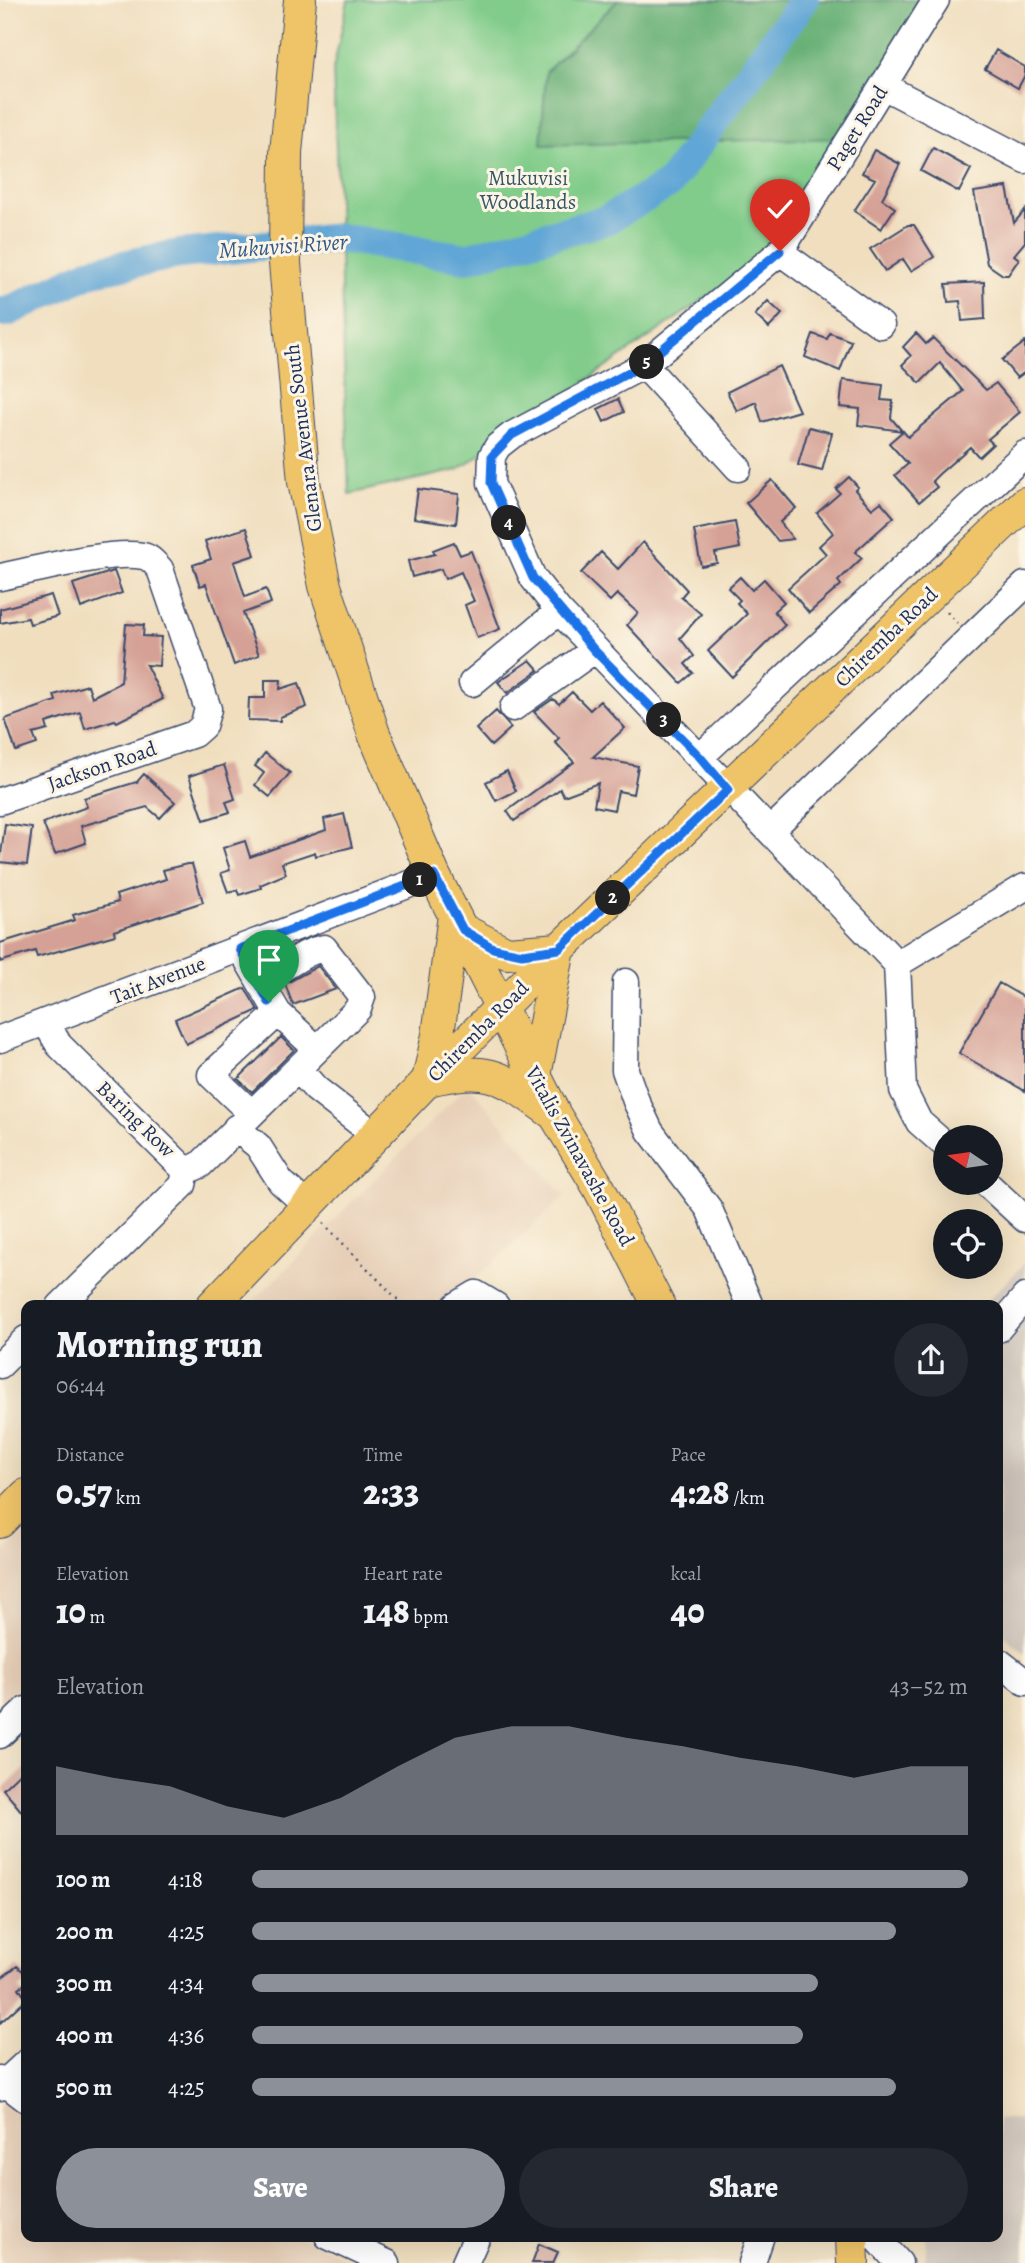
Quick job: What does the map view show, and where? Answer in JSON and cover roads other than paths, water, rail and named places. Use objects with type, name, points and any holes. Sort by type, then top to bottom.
[{"type":"main road","name":"Glenara Avenue South","points":[[300,0],[286,153],[285,263],[304,482],[325,586],[374,734],[434,875],[501,1008]]},
{"type":"main road","name":"Chiremba Road","points":[[218,1300],[309,1208],[428,1080],[559,949],[1025,503]]},
{"type":"main road","points":[[535,1076],[559,949],[507,953],[459,923],[428,1080],[465,1071],[485,1073],[505,1079],[555,1115]]},
{"type":"main road","name":"Vitalis Zvinavashe Road","points":[[501,1008],[555,1115],[599,1188],[656,1300]]},
{"type":"main road","points":[[0,1522],[21,1500]]},
{"type":"main road","points":[[852,2242],[853,2263]]},
{"type":"street","name":"Paget Road","points":[[559,611],[533,578],[491,483],[492,456],[512,435],[643,365],[780,251],[936,0]]},
{"type":"street","points":[[883,86],[1025,160]]},
{"type":"street","points":[[780,251],[881,325]]},
{"type":"street","points":[[643,365],[738,468]]},
{"type":"street","name":"Chiremba Road","points":[[700,757],[1025,454]]},
{"type":"street","name":"Jackson Road","points":[[0,577],[96,558],[143,556],[151,560],[160,569],[208,709],[203,726],[194,734],[0,801]]},
{"type":"street","points":[[770,831],[1025,585]]},
{"type":"street","points":[[472,683],[559,611],[897,964],[903,1090],[919,1122],[933,1134]]},
{"type":"street","points":[[513,708],[594,650]]},
{"type":"street","name":"Tait Avenue","points":[[0,1039],[434,875]]},
{"type":"street","points":[[897,964],[1025,887]]},
{"type":"street","points":[[186,1171],[200,1165],[298,1069],[358,1009],[362,997],[324,948],[311,950],[277,974],[257,975]]},
{"type":"street","points":[[240,949],[278,1013],[317,1049]]},
{"type":"street","points":[[626,982],[625,1070],[636,1101],[650,1131],[709,1209],[747,1300]]},
{"type":"street","points":[[278,1013],[211,1075],[244,1120],[281,1182],[309,1208]]},
{"type":"street","name":"Baring Row","points":[[46,1023],[59,1045],[186,1171],[183,1185],[66,1300]]},
{"type":"street","points":[[298,1069],[316,1089],[351,1113],[375,1135]]},
{"type":"street","points":[[999,1195],[1025,1219]]},
{"type":"street","points":[[466,1300],[476,1294],[486,1300]]},
{"type":"street","points":[[1003,1323],[1025,1297]]},
{"type":"street","points":[[0,1364],[21,1344]]},
{"type":"street","points":[[0,1735],[21,1715]]},
{"type":"street","points":[[21,2067],[1,2083],[21,2096]]},
{"type":"street","points":[[341,2242],[387,2263]]},
{"type":"street","points":[[465,2263],[474,2242]]},
{"type":"street","points":[[752,2263],[759,2242]]},
{"type":"street","points":[[880,2242],[899,2263]]},
{"type":"waterway","name":"Mukuvisi River","points":[[0,312],[7,312],[93,271],[179,254],[339,238],[466,258],[606,220],[669,184],[804,0]]},
{"type":"park label","name":"Mukuvisi Woodlands","points":[[528,190]]}]
